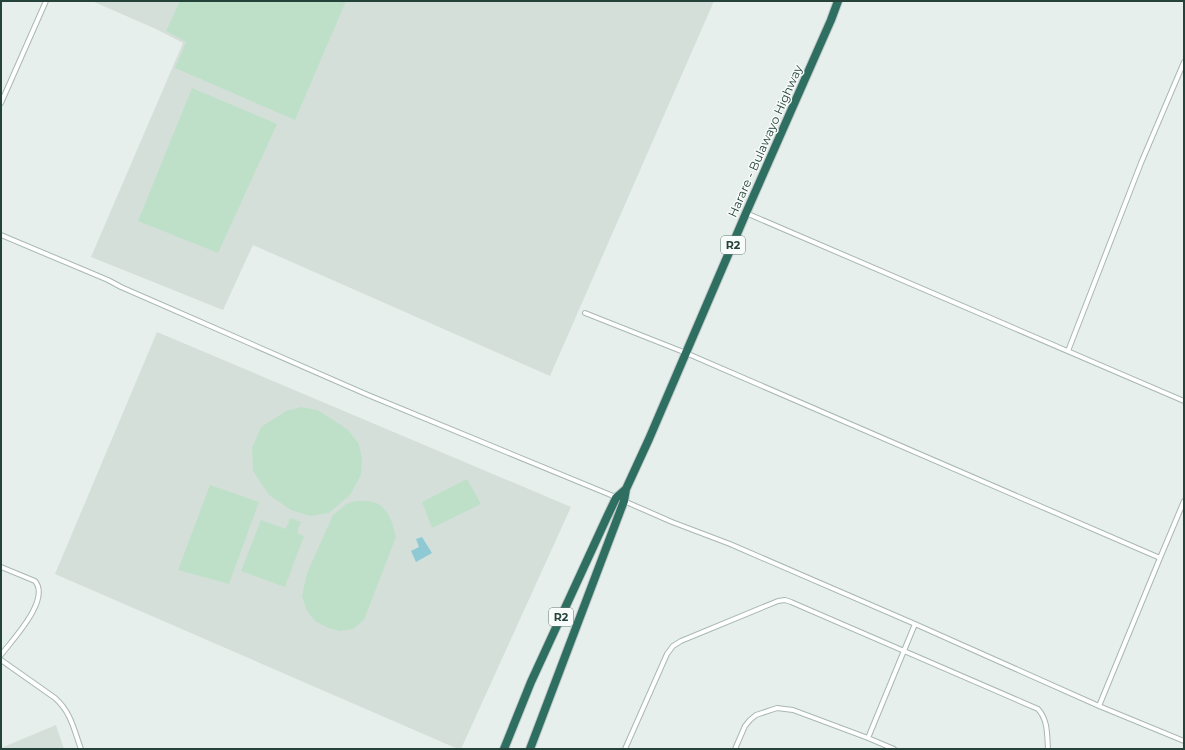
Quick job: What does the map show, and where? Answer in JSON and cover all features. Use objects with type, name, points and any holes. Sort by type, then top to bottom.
[{"type":"highway","name":"Harare - Bulawayo Highway","points":[[504,749],[531,682],[649,439],[838,1]]},
{"type":"highway","name":"Harare - Bulawayo Highway","points":[[530,749],[620,499]]},
{"type":"street","points":[[1,103],[46,1]]},
{"type":"street","points":[[1068,352],[1142,162],[1184,62]]},
{"type":"street","points":[[746,213],[1184,401]]},
{"type":"street","points":[[1,234],[361,392],[672,522],[730,544],[1184,742]]},
{"type":"street","points":[[585,313],[686,353],[1160,558]]},
{"type":"street","points":[[1099,706],[1184,500]]},
{"type":"street","points":[[1,566],[35,581],[39,590],[36,604],[28,620],[1,655]]},
{"type":"street","points":[[625,749],[667,654],[673,646],[681,641],[778,601],[785,600],[1038,709],[1045,720],[1048,749]]},
{"type":"street","points":[[868,738],[915,624]]},
{"type":"street","points":[[1,660],[64,705],[81,749]]},
{"type":"street","points":[[735,749],[750,720],[756,715],[777,708],[793,710],[894,749]]},
{"type":"shaded area","points":[[92,1],[714,1],[550,376],[253,245],[223,310],[91,257],[183,43],[156,29]]},
{"type":"shaded area","points":[[157,332],[571,507],[461,749],[55,574]]},
{"type":"shaded area","points":[[56,725],[64,749],[1,749],[1,748]]},
{"type":"green space","points":[[180,1],[346,1],[295,120],[175,68],[186,42],[166,31]]},
{"type":"green space","points":[[192,88],[277,124],[218,253],[138,221]]},
{"type":"green space","points":[[301,407],[317,410],[332,419],[348,430],[359,444],[362,459],[361,475],[350,495],[329,513],[310,516],[291,510],[269,495],[253,471],[252,448],[261,427],[286,411]]},
{"type":"green space","points":[[467,479],[481,504],[432,528],[422,502]]},
{"type":"green space","points":[[210,485],[259,502],[229,584],[178,570]]},
{"type":"green space","points":[[355,501],[369,501],[379,504],[387,512],[392,522],[396,537],[364,620],[353,629],[339,631],[326,627],[315,621],[307,611],[302,596],[307,573],[333,515],[346,504]]},
{"type":"green space","points":[[290,518],[301,522],[297,533],[304,536],[285,587],[241,571],[261,520],[286,529]]},
{"type":"water","points":[[422,537],[432,553],[416,562],[411,551],[419,547],[416,539]]}]
